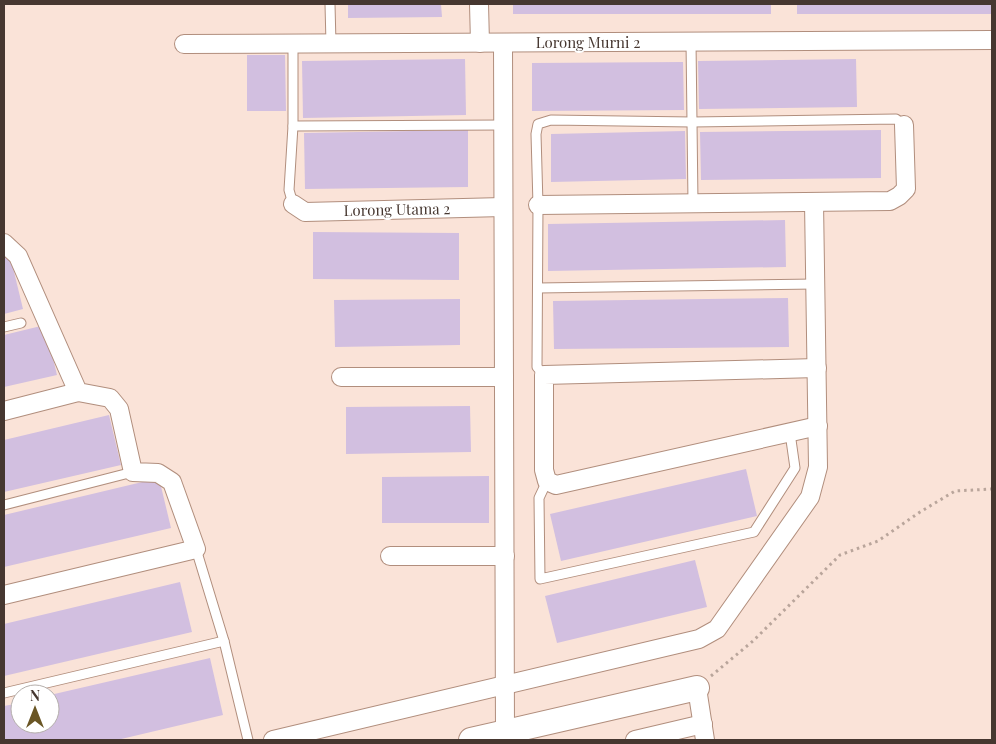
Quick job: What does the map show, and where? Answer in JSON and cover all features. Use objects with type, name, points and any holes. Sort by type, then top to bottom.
[{"type":"street","points":[[479,4],[480,43]]},
{"type":"street","name":"Lorong Murni 2","points":[[184,44],[992,40]]},
{"type":"street","points":[[503,43],[506,732]]},
{"type":"street","points":[[538,205],[890,201],[906,189],[904,125]]},
{"type":"street","points":[[273,740],[699,639],[717,629],[810,497],[818,467],[814,202]]},
{"type":"street","name":"Lorong Utama 2","points":[[293,204],[305,212],[503,207]]},
{"type":"street","points":[[4,243],[18,256],[78,392]]},
{"type":"street","points":[[817,368],[544,375],[544,470],[547,481],[556,485],[818,426]]},
{"type":"street","points":[[341,377],[504,377]]},
{"type":"street","points":[[4,412],[78,392],[110,398],[119,409],[133,472],[158,473],[172,482],[196,550],[4,595]]},
{"type":"street","points":[[390,556],[505,556]]},
{"type":"street","points":[[471,740],[697,688],[704,732],[635,740]]},
{"type":"lane","points":[[330,4],[330,44]]},
{"type":"lane","points":[[691,42],[693,203]]},
{"type":"lane","points":[[293,44],[293,126],[288,190],[293,204]]},
{"type":"lane","points":[[544,375],[537,367],[538,205],[536,134],[538,124],[550,120],[692,122],[896,119],[904,125]]},
{"type":"lane","points":[[293,126],[503,125]]},
{"type":"lane","points":[[538,288],[815,284]]},
{"type":"lane","points":[[4,327],[21,323]]},
{"type":"lane","points":[[547,481],[539,498],[540,579],[754,532],[795,468],[790,433]]},
{"type":"lane","points":[[4,505],[133,472]]},
{"type":"lane","points":[[196,550],[224,641],[248,740]]},
{"type":"lane","points":[[4,693],[224,641]]},
{"type":"path","points":[[697,688],[754,641],[840,555],[878,541],[955,491],[992,489]]},
{"type":"building","points":[[348,4],[441,4],[442,17],[348,18]]},
{"type":"building","points":[[513,4],[771,4],[771,14],[513,14]]},
{"type":"building","points":[[797,4],[992,4],[992,14],[797,14]]},
{"type":"building","points":[[247,55],[285,55],[286,111],[247,111]]},
{"type":"building","points":[[465,59],[466,115],[303,118],[302,61]]},
{"type":"building","points":[[856,59],[857,107],[699,109],[698,61]]},
{"type":"building","points":[[683,62],[684,110],[532,111],[532,63]]},
{"type":"building","points":[[468,130],[468,187],[305,189],[304,133]]},
{"type":"building","points":[[881,130],[881,178],[701,180],[700,132]]},
{"type":"building","points":[[685,131],[686,179],[551,182],[551,134]]},
{"type":"building","points":[[785,220],[786,267],[548,271],[548,224]]},
{"type":"building","points":[[313,232],[459,233],[459,280],[313,279]]},
{"type":"building","points":[[9,251],[23,309],[4,314],[4,252]]},
{"type":"building","points":[[788,298],[789,347],[554,349],[553,301]]},
{"type":"building","points":[[460,299],[460,345],[335,347],[334,300]]},
{"type":"building","points":[[45,325],[57,375],[4,387],[4,335]]},
{"type":"building","points":[[470,406],[471,452],[346,454],[346,407]]},
{"type":"building","points":[[109,415],[121,465],[4,492],[4,440]]},
{"type":"building","points":[[746,469],[757,516],[561,561],[550,514]]},
{"type":"building","points":[[489,476],[489,523],[382,523],[382,477]]},
{"type":"building","points":[[159,478],[171,528],[4,567],[4,515]]},
{"type":"building","points":[[695,560],[707,607],[557,643],[545,596]]},
{"type":"building","points":[[180,582],[192,632],[4,676],[4,624]]},
{"type":"building","points":[[210,658],[223,715],[117,740],[4,740],[4,706],[10,705],[10,734],[60,734],[60,693]]}]
